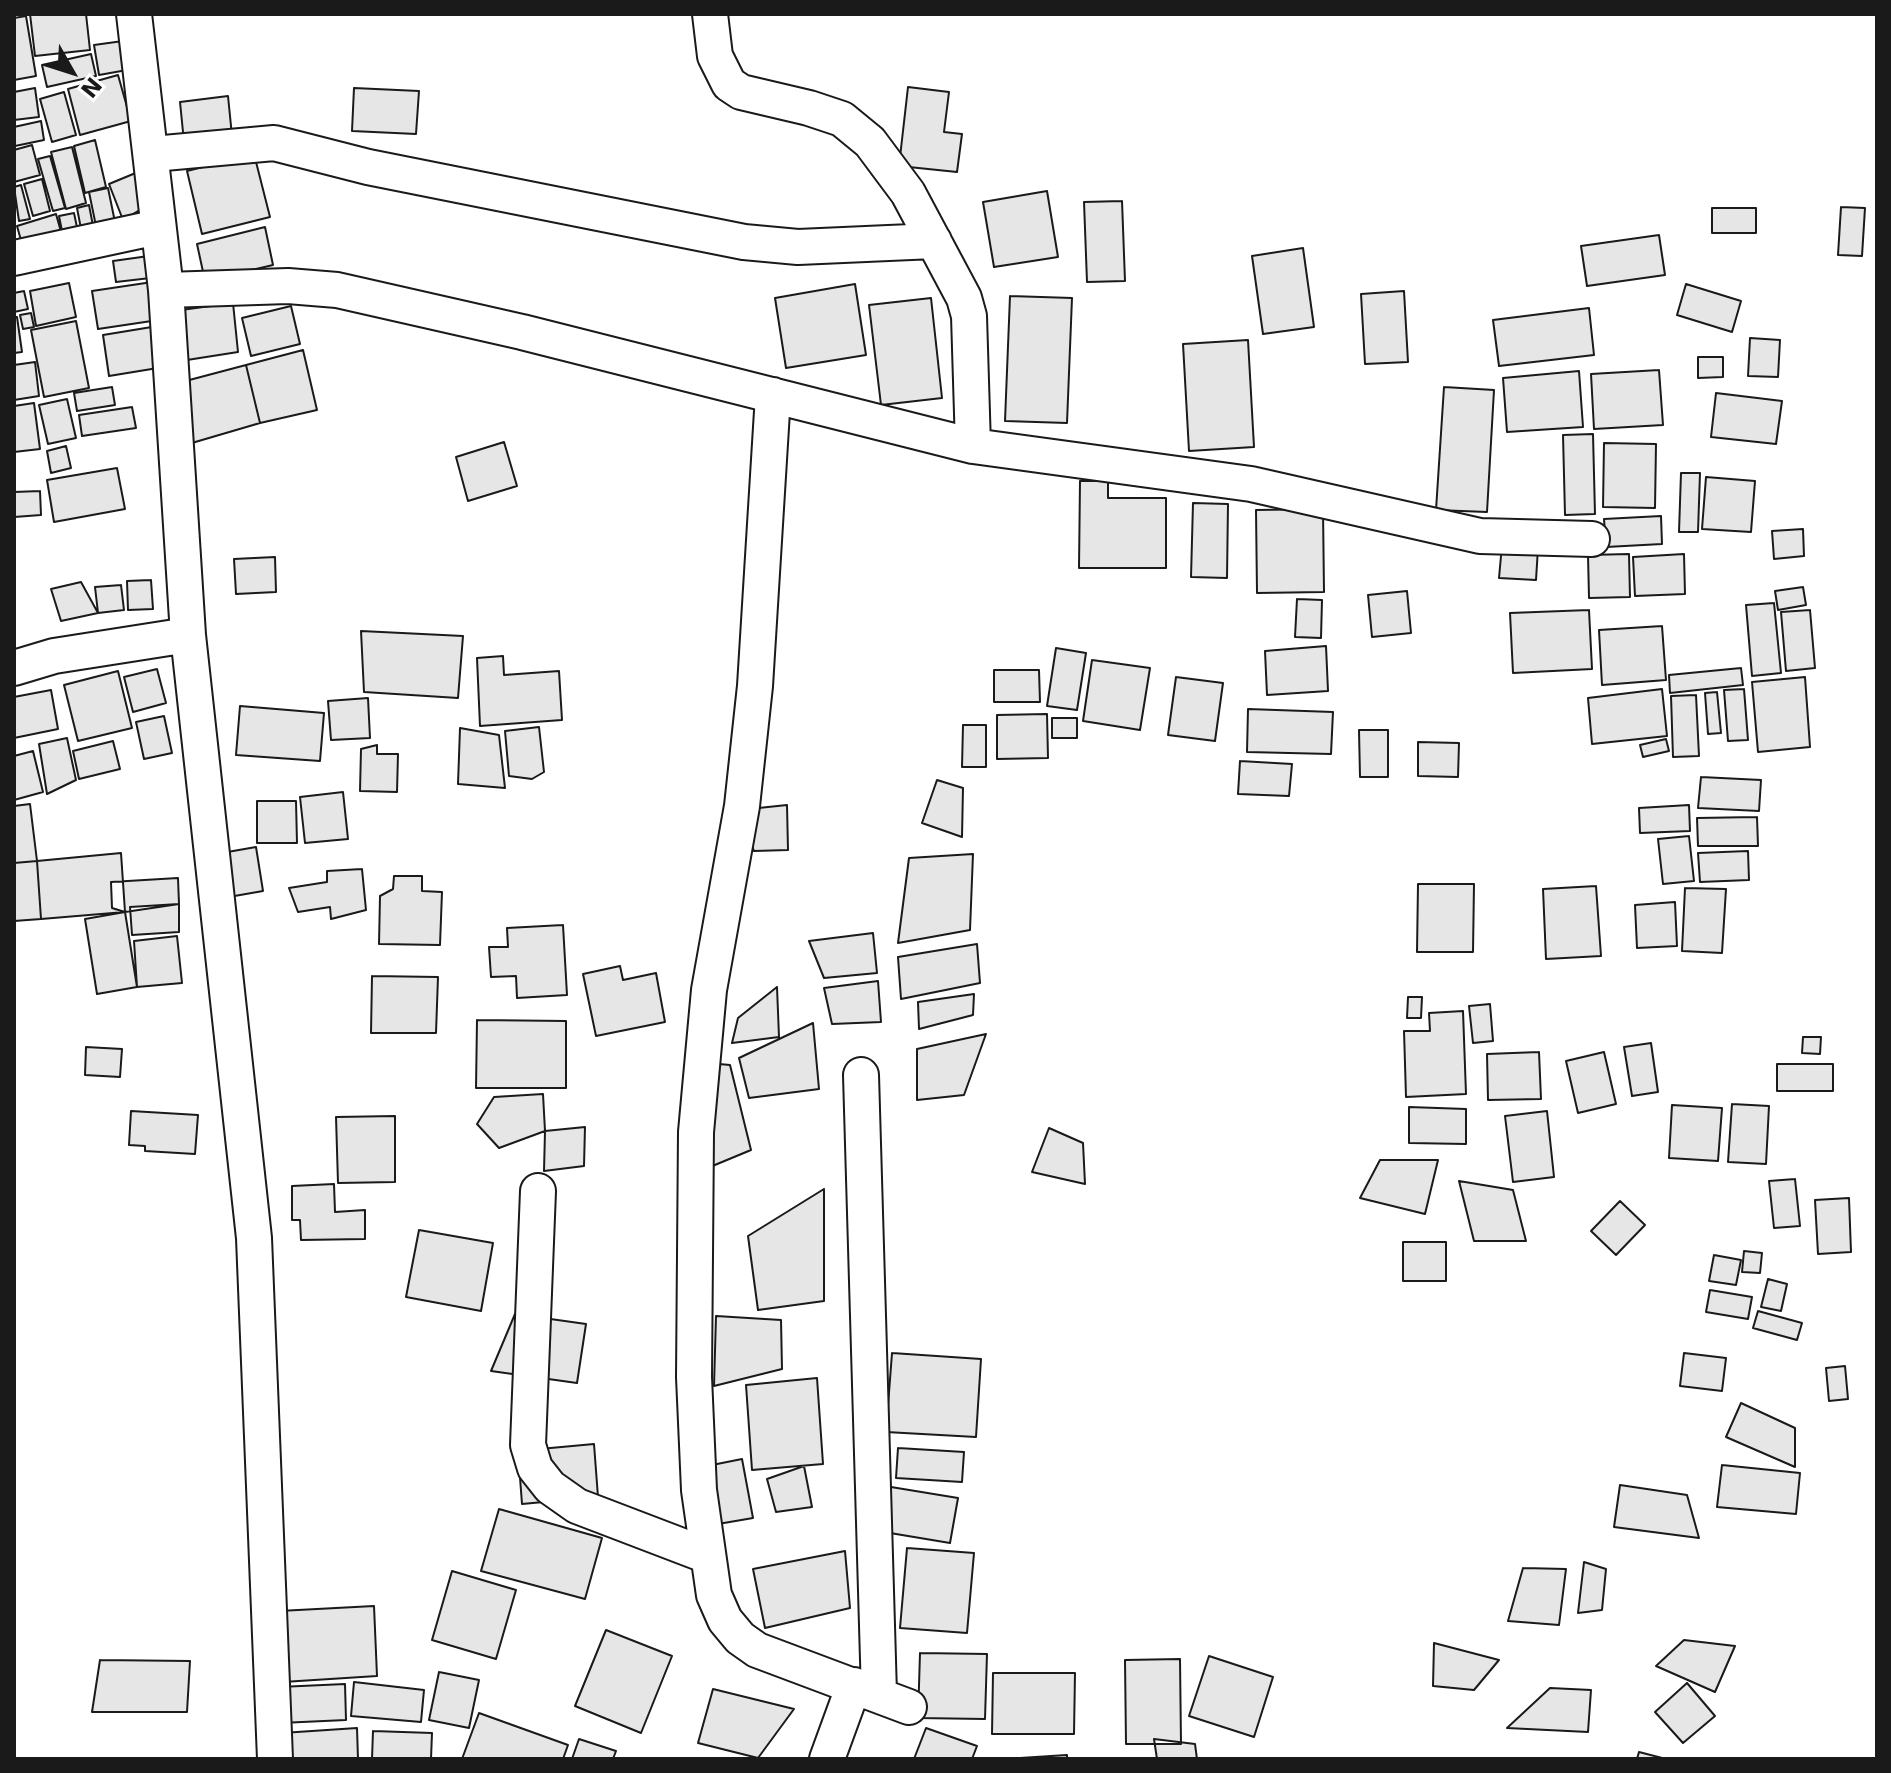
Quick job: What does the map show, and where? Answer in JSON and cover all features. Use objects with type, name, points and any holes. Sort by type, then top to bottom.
[{"type":"street","points":[[134,14],[153,154],[166,290],[188,635],[254,1238],[275,1759]]},
{"type":"street","points":[[710,14],[715,56],[729,84],[741,92],[842,119],[891,166],[964,298],[969,316],[973,446]]},
{"type":"street","points":[[153,154],[274,143],[368,167],[744,242],[798,247],[934,241]]},
{"type":"street","points":[[14,258],[158,227]]},
{"type":"street","points":[[166,290],[288,286],[337,290],[973,446],[1251,484],[1480,536],[1592,539]]},
{"type":"street","points":[[773,395],[755,686],[742,806],[709,990],[696,1132],[694,1377],[699,1490],[714,1595],[725,1620],[740,1638],[757,1650],[881,1695]]},
{"type":"street","points":[[14,668],[54,656],[188,635]]},
{"type":"street","points":[[827,1759],[881,1695],[861,1075]]},
{"type":"street","points":[[538,1191],[528,1445],[535,1468],[550,1487],[577,1506],[708,1556]]},
{"type":"building","points":[[30,14],[86,14],[90,50],[35,56]]},
{"type":"building","points":[[26,16],[36,76],[14,80],[14,18]]},
{"type":"building","points":[[123,41],[127,70],[99,75],[94,45]]},
{"type":"building","points":[[91,54],[96,76],[47,87],[42,65]]},
{"type":"building","points":[[118,75],[131,121],[80,135],[68,89]]},
{"type":"building","points":[[908,87],[949,92],[944,132],[962,134],[957,172],[899,166]]},
{"type":"building","points":[[35,88],[39,117],[14,120],[14,92]]},
{"type":"building","points":[[354,88],[419,91],[416,134],[352,131]]},
{"type":"building","points":[[64,92],[76,135],[52,142],[40,99]]},
{"type":"building","points":[[228,96],[232,136],[184,142],[180,102]]},
{"type":"building","points":[[41,121],[44,140],[15,146],[14,127]]},
{"type":"building","points":[[95,140],[106,187],[85,193],[74,146]]},
{"type":"building","points":[[32,145],[40,175],[14,182],[14,150]]},
{"type":"building","points":[[72,147],[86,203],[66,209],[51,152]]},
{"type":"building","points":[[254,154],[270,217],[202,234],[187,171]]},
{"type":"building","points":[[50,156],[65,208],[53,211],[38,159]]},
{"type":"building","points":[[138,172],[148,205],[123,220],[109,184]]},
{"type":"building","points":[[42,179],[50,211],[33,216],[24,184]]},
{"type":"building","points":[[21,185],[30,219],[19,221],[14,187]]},
{"type":"building","points":[[108,188],[116,227],[97,231],[89,192]]},
{"type":"building","points":[[1047,191],[1058,257],[994,267],[983,202]]},
{"type":"building","points":[[1122,201],[1125,281],[1087,282],[1084,202]]},
{"type":"building","points":[[89,205],[94,231],[82,234],[77,208]]},
{"type":"building","points":[[1841,207],[1865,208],[1862,256],[1838,255]]},
{"type":"building","points":[[1712,208],[1756,208],[1756,233],[1712,233]]},
{"type":"building","points":[[74,213],[78,232],[63,236],[59,216]]},
{"type":"building","points":[[56,214],[63,239],[24,251],[17,226]]},
{"type":"building","points":[[265,227],[273,265],[205,281],[197,244]]},
{"type":"building","points":[[1659,235],[1665,275],[1587,286],[1581,246]]},
{"type":"building","points":[[1303,248],[1314,327],[1263,334],[1252,256]]},
{"type":"building","points":[[156,255],[159,277],[116,282],[113,261]]},
{"type":"building","points":[[159,281],[165,319],[98,329],[92,291]]},
{"type":"building","points":[[69,283],[76,317],[36,326],[30,291]]},
{"type":"building","points":[[855,284],[866,355],[786,368],[775,298]]},
{"type":"building","points":[[1686,284],[1741,301],[1732,332],[1677,315]]},
{"type":"building","points":[[24,291],[28,309],[14,312],[14,293]]},
{"type":"building","points":[[1404,291],[1408,362],[1365,364],[1361,294]]},
{"type":"building","points":[[1010,296],[1072,298],[1067,423],[1005,421]]},
{"type":"building","points":[[931,298],[942,398],[881,405],[869,305]]},
{"type":"building","points":[[233,303],[238,352],[187,360],[181,310]]},
{"type":"building","points":[[291,306],[300,344],[251,356],[242,318]]},
{"type":"building","points":[[1589,308],[1594,355],[1499,366],[1493,320]]},
{"type":"building","points":[[31,313],[34,327],[23,329],[20,315]]},
{"type":"building","points":[[14,317],[17,317],[22,352],[14,353]]},
{"type":"building","points":[[76,321],[89,388],[44,397],[31,330]]},
{"type":"building","points":[[164,325],[170,366],[109,376],[103,335]]},
{"type":"building","points":[[1750,338],[1780,340],[1778,377],[1748,376]]},
{"type":"building","points":[[1248,340],[1254,447],[1189,451],[1183,344]]},
{"type":"building","points":[[303,350],[317,410],[260,423],[246,365]]},
{"type":"building","points":[[1698,357],[1723,357],[1723,377],[1698,378]]},
{"type":"building","points":[[35,362],[39,396],[14,400],[14,365]]},
{"type":"building","points":[[246,365],[260,423],[185,445],[178,383]]},
{"type":"building","points":[[1659,370],[1663,425],[1594,429],[1591,374]]},
{"type":"building","points":[[1579,371],[1583,427],[1507,432],[1503,378]]},
{"type":"building","points":[[112,387],[115,405],[77,411],[74,393]]},
{"type":"building","points":[[1444,387],[1494,390],[1487,512],[1436,510]]},
{"type":"building","points":[[1716,393],[1782,401],[1776,444],[1711,437]]},
{"type":"building","points":[[67,399],[76,438],[48,444],[39,405]]},
{"type":"building","points":[[34,403],[40,449],[14,452],[14,406]]},
{"type":"building","points":[[132,407],[136,428],[82,436],[79,415]]},
{"type":"building","points":[[1593,434],[1595,514],[1565,515],[1563,435]]},
{"type":"building","points":[[504,442],[517,486],[468,501],[456,457]]},
{"type":"building","points":[[1604,443],[1656,444],[1655,508],[1603,507]]},
{"type":"building","points":[[66,446],[71,468],[51,473],[47,451]]},
{"type":"building","points":[[117,468],[125,509],[54,522],[47,480]]},
{"type":"building","points":[[1681,473],[1700,473],[1698,532],[1679,532]]},
{"type":"building","points":[[1706,477],[1755,481],[1751,532],[1702,529]]},
{"type":"building","points":[[1080,481],[1108,481],[1108,498],[1166,498],[1166,568],[1079,568]]},
{"type":"building","points":[[40,491],[41,515],[14,517],[14,492]]},
{"type":"building","points":[[1193,503],[1228,504],[1227,578],[1191,577]]},
{"type":"building","points":[[1323,509],[1324,592],[1257,593],[1256,510]]},
{"type":"building","points":[[1661,516],[1662,544],[1606,547],[1604,519]]},
{"type":"building","points":[[1803,529],[1804,556],[1774,559],[1772,531]]},
{"type":"building","points":[[1502,545],[1538,548],[1536,580],[1499,578]]},
{"type":"building","points":[[1629,554],[1630,597],[1589,598],[1588,555]]},
{"type":"building","points":[[1684,554],[1685,594],[1635,596],[1633,557]]},
{"type":"building","points":[[275,557],[276,592],[236,594],[234,559]]},
{"type":"building","points":[[151,580],[153,609],[128,610],[127,581]]},
{"type":"building","points":[[81,582],[98,613],[61,621],[51,589]]},
{"type":"building","points":[[121,585],[124,610],[98,613],[95,587]]},
{"type":"building","points":[[1803,587],[1806,605],[1778,610],[1775,591]]},
{"type":"building","points":[[1407,591],[1411,633],[1372,637],[1368,595]]},
{"type":"building","points":[[1297,599],[1322,600],[1321,638],[1295,637]]},
{"type":"building","points":[[1774,603],[1781,673],[1752,676],[1746,605]]},
{"type":"building","points":[[1589,610],[1592,669],[1513,673],[1510,613]]},
{"type":"building","points":[[1810,610],[1815,668],[1786,671],[1781,612]]},
{"type":"building","points":[[1662,626],[1666,680],[1602,685],[1599,630]]},
{"type":"building","points":[[361,631],[463,636],[458,698],[364,692]]},
{"type":"building","points":[[1326,646],[1328,691],[1267,695],[1265,651]]},
{"type":"building","points":[[1056,648],[1086,653],[1077,710],[1047,706]]},
{"type":"building","points":[[503,656],[504,675],[559,671],[562,720],[480,726],[477,658]]},
{"type":"building","points":[[1092,660],[1150,668],[1140,730],[1083,721]]},
{"type":"building","points":[[1741,668],[1743,685],[1670,693],[1669,675]]},
{"type":"building","points":[[157,669],[166,703],[133,712],[124,677]]},
{"type":"building","points":[[994,670],[1039,670],[1040,702],[994,702]]},
{"type":"building","points":[[118,671],[132,728],[78,741],[64,685]]},
{"type":"building","points":[[1176,677],[1223,683],[1215,741],[1168,735]]},
{"type":"building","points":[[1805,677],[1810,747],[1758,752],[1752,682]]},
{"type":"building","points":[[1662,689],[1667,736],[1592,744],[1588,698]]},
{"type":"building","points":[[1744,689],[1748,740],[1728,741],[1724,690]]},
{"type":"building","points":[[51,690],[58,729],[14,738],[14,697]]},
{"type":"building","points":[[1717,692],[1721,733],[1708,734],[1705,693]]},
{"type":"building","points":[[1696,695],[1699,756],[1673,757],[1671,696]]},
{"type":"building","points":[[368,698],[370,738],[331,740],[328,701]]},
{"type":"building","points":[[240,706],[324,713],[320,761],[236,755]]},
{"type":"building","points":[[1248,709],[1333,712],[1331,754],[1247,752]]},
{"type":"building","points":[[1047,714],[1048,758],[997,759],[997,715]]},
{"type":"building","points":[[164,716],[172,753],[144,759],[136,722]]},
{"type":"building","points":[[1052,718],[1077,718],[1077,738],[1052,738]]},
{"type":"building","points":[[963,725],[986,725],[986,767],[962,767]]},
{"type":"building","points":[[539,727],[544,772],[532,779],[509,776],[505,731]]},
{"type":"building","points":[[460,728],[499,735],[505,788],[458,784]]},
{"type":"building","points":[[1359,730],[1388,730],[1388,777],[1360,777]]},
{"type":"building","points":[[67,738],[76,780],[47,794],[39,744]]},
{"type":"building","points":[[1666,739],[1669,751],[1643,757],[1640,745]]},
{"type":"building","points":[[113,741],[120,769],[79,779],[73,751]]},
{"type":"building","points":[[1418,742],[1459,743],[1458,777],[1418,776]]},
{"type":"building","points":[[377,745],[377,754],[398,754],[397,792],[360,791],[361,749]]},
{"type":"building","points":[[33,751],[43,792],[14,800],[14,756]]},
{"type":"building","points":[[1240,761],[1292,764],[1289,796],[1238,794]]},
{"type":"building","points":[[1701,777],[1761,780],[1759,811],[1698,808]]},
{"type":"building","points":[[937,780],[963,788],[962,837],[922,823]]},
{"type":"building","points":[[343,792],[348,839],[305,843],[300,797]]},
{"type":"building","points":[[257,801],[296,801],[297,843],[257,843]]},
{"type":"building","points":[[30,804],[37,861],[14,863],[14,806]]},
{"type":"building","points":[[787,805],[788,850],[754,851],[744,828],[749,809]]},
{"type":"building","points":[[1689,805],[1690,831],[1640,833],[1639,808]]},
{"type":"building","points":[[1757,817],[1758,846],[1698,846],[1697,818]]},
{"type":"building","points":[[1689,836],[1694,881],[1663,884],[1658,839]]},
{"type":"building","points":[[256,847],[263,891],[223,898],[216,854]]},
{"type":"building","points":[[1748,851],[1749,880],[1700,882],[1698,853]]},
{"type":"building","points":[[121,853],[125,912],[41,919],[37,861]]},
{"type":"building","points":[[973,854],[970,930],[898,943],[909,858]]},
{"type":"building","points":[[37,861],[41,919],[14,921],[14,863]]},
{"type":"building","points":[[362,869],[366,910],[331,919],[330,907],[298,912],[289,888],[327,882],[327,871]]},
{"type":"building","points":[[394,876],[422,876],[422,891],[442,892],[440,945],[379,944],[380,896],[393,889]]},
{"type":"building","points":[[178,878],[179,904],[125,912],[112,908],[111,882]]},
{"type":"building","points":[[1418,884],[1474,884],[1473,952],[1417,952]]},
{"type":"building","points":[[1596,886],[1601,956],[1546,959],[1543,889]]},
{"type":"building","points":[[1685,888],[1726,889],[1722,953],[1682,951]]},
{"type":"building","points":[[1675,902],[1677,946],[1637,948],[1635,905]]},
{"type":"building","points":[[179,904],[179,932],[132,935],[130,907]]},
{"type":"building","points":[[125,912],[137,987],[97,994],[85,919]]},
{"type":"building","points":[[563,925],[567,995],[517,998],[516,976],[491,977],[489,947],[508,947],[507,928]]},
{"type":"building","points":[[873,933],[877,973],[824,978],[809,941]]},
{"type":"building","points":[[177,936],[182,983],[137,987],[134,941]]},
{"type":"building","points":[[977,944],[980,983],[901,999],[898,957]]},
{"type":"building","points":[[620,966],[623,980],[656,973],[665,1022],[596,1036],[583,974]]},
{"type":"building","points":[[372,976],[438,977],[436,1033],[371,1033]]},
{"type":"building","points":[[878,981],[881,1022],[832,1024],[824,988]]},
{"type":"building","points":[[777,987],[779,1037],[732,1043],[738,1018]]},
{"type":"building","points":[[974,994],[973,1015],[919,1029],[918,1002]]},
{"type":"building","points":[[1408,997],[1422,997],[1421,1018],[1407,1018]]},
{"type":"building","points":[[1490,1004],[1493,1041],[1473,1043],[1469,1006]]},
{"type":"building","points":[[1463,1011],[1466,1094],[1406,1097],[1404,1031],[1430,1031],[1429,1013]]},
{"type":"building","points":[[477,1020],[566,1021],[566,1088],[476,1088]]},
{"type":"building","points":[[813,1023],[819,1089],[749,1098],[739,1058]]},
{"type":"building","points":[[986,1034],[964,1095],[917,1100],[917,1049]]},
{"type":"building","points":[[1803,1037],[1821,1037],[1820,1054],[1802,1053]]},
{"type":"building","points":[[1651,1043],[1658,1092],[1632,1096],[1624,1047]]},
{"type":"building","points":[[86,1047],[122,1049],[120,1077],[85,1075]]},
{"type":"building","points":[[1539,1052],[1541,1099],[1488,1100],[1487,1054]]},
{"type":"building","points":[[1604,1052],[1616,1104],[1578,1113],[1566,1061]]},
{"type":"building","points":[[719,1064],[730,1065],[751,1150],[710,1167]]},
{"type":"building","points":[[1777,1064],[1833,1064],[1833,1091],[1777,1091]]},
{"type":"building","points":[[543,1094],[545,1131],[499,1148],[477,1124],[494,1097]]},
{"type":"building","points":[[1732,1104],[1769,1106],[1766,1164],[1728,1162]]},
{"type":"building","points":[[1672,1105],[1722,1108],[1718,1161],[1669,1158]]},
{"type":"building","points":[[1409,1107],[1466,1109],[1466,1144],[1409,1143]]},
{"type":"building","points":[[131,1111],[198,1115],[195,1154],[145,1151],[145,1146],[129,1145]]},
{"type":"building","points":[[1547,1111],[1554,1177],[1513,1182],[1505,1116]]},
{"type":"building","points":[[395,1116],[395,1182],[338,1183],[336,1117]]},
{"type":"building","points":[[585,1127],[584,1166],[544,1171],[545,1131]]},
{"type":"building","points":[[1049,1128],[1083,1143],[1085,1184],[1032,1172]]},
{"type":"building","points":[[1380,1160],[1438,1160],[1425,1214],[1360,1198]]},
{"type":"building","points":[[1795,1179],[1800,1226],[1774,1228],[1769,1181]]},
{"type":"building","points":[[1459,1181],[1513,1190],[1526,1241],[1474,1241]]},
{"type":"building","points":[[334,1184],[335,1212],[365,1210],[365,1239],[301,1240],[300,1220],[292,1220],[292,1186]]},
{"type":"building","points":[[824,1189],[824,1301],[758,1310],[748,1236]]},
{"type":"building","points":[[1849,1198],[1851,1252],[1818,1254],[1815,1200]]},
{"type":"building","points":[[1620,1201],[1645,1225],[1616,1255],[1591,1231]]},
{"type":"building","points":[[419,1230],[493,1243],[481,1311],[406,1297]]},
{"type":"building","points":[[1403,1242],[1446,1242],[1446,1281],[1403,1281]]},
{"type":"building","points":[[1744,1251],[1762,1253],[1760,1273],[1742,1272]]},
{"type":"building","points":[[1714,1255],[1741,1260],[1736,1285],[1709,1281]]},
{"type":"building","points":[[1768,1279],[1787,1284],[1781,1311],[1761,1307]]},
{"type":"building","points":[[1710,1290],[1752,1297],[1748,1319],[1706,1312]]},
{"type":"building","points":[[1758,1311],[1802,1323],[1797,1340],[1753,1328]]},
{"type":"building","points":[[515,1314],[586,1324],[577,1383],[491,1371]]},
{"type":"building","points":[[716,1316],[781,1320],[782,1369],[714,1386]]},
{"type":"building","points":[[892,1353],[981,1359],[976,1437],[886,1432]]},
{"type":"building","points":[[1684,1353],[1726,1358],[1722,1391],[1680,1386]]},
{"type":"building","points":[[1845,1366],[1848,1399],[1829,1401],[1826,1368]]},
{"type":"building","points":[[817,1378],[823,1464],[752,1470],[746,1385]]},
{"type":"building","points":[[1741,1403],[1795,1428],[1795,1467],[1726,1437]]},
{"type":"building","points":[[594,1444],[598,1497],[522,1504],[518,1451]]},
{"type":"building","points":[[898,1448],[964,1452],[962,1482],[896,1478]]},
{"type":"building","points":[[742,1459],[753,1518],[718,1524],[707,1466]]},
{"type":"building","points":[[1722,1465],[1800,1473],[1796,1514],[1717,1507]]},
{"type":"building","points":[[804,1466],[812,1507],[776,1512],[767,1479]]},
{"type":"building","points":[[1620,1485],[1687,1495],[1699,1538],[1614,1527]]},
{"type":"building","points":[[891,1487],[958,1498],[950,1543],[884,1532]]},
{"type":"building","points":[[499,1509],[602,1538],[585,1599],[481,1571]]},
{"type":"building","points":[[907,1548],[974,1553],[967,1633],[900,1628]]},
{"type":"building","points":[[845,1551],[850,1608],[765,1628],[753,1569]]},
{"type":"building","points":[[1584,1562],[1606,1569],[1602,1610],[1578,1613]]},
{"type":"building","points":[[1523,1568],[1566,1569],[1559,1625],[1508,1621]]},
{"type":"building","points":[[452,1571],[516,1590],[496,1659],[432,1640]]},
{"type":"building","points":[[374,1606],[377,1676],[283,1682],[279,1611]]},
{"type":"building","points":[[606,1630],[672,1656],[641,1733],[575,1706]]},
{"type":"building","points":[[1684,1640],[1735,1646],[1715,1692],[1656,1666]]},
{"type":"building","points":[[1434,1643],[1499,1660],[1474,1690],[1433,1686]]},
{"type":"building","points":[[920,1653],[987,1654],[985,1719],[918,1718]]},
{"type":"building","points":[[1209,1656],[1273,1677],[1254,1737],[1189,1716]]},
{"type":"building","points":[[1180,1659],[1181,1744],[1126,1744],[1125,1660]]},
{"type":"building","points":[[100,1660],[190,1661],[187,1712],[92,1712]]},
{"type":"building","points":[[439,1672],[479,1680],[469,1728],[429,1720]]},
{"type":"building","points":[[993,1673],[1075,1673],[1074,1734],[992,1734]]},
{"type":"building","points":[[354,1682],[424,1690],[421,1722],[351,1716]]},
{"type":"building","points":[[1687,1683],[1715,1716],[1683,1743],[1655,1712]]},
{"type":"building","points":[[345,1684],[346,1720],[280,1723],[279,1687]]},
{"type":"building","points":[[1550,1688],[1591,1690],[1588,1732],[1507,1728]]},
{"type":"building","points":[[713,1689],[794,1709],[758,1758],[698,1743]]},
{"type":"building","points":[[479,1713],[568,1745],[563,1759],[462,1759]]},
{"type":"building","points":[[357,1728],[358,1759],[284,1759],[282,1733]]},
{"type":"building","points":[[926,1728],[977,1746],[972,1759],[914,1759]]},
{"type":"building","points":[[373,1731],[432,1733],[431,1759],[372,1759]]},
{"type":"building","points":[[579,1739],[616,1751],[613,1759],[572,1759]]},
{"type":"building","points":[[1154,1739],[1195,1744],[1197,1759],[1157,1759]]},
{"type":"building","points":[[1639,1752],[1666,1759],[1637,1759]]},
{"type":"building","points":[[1067,1755],[1067,1759],[1004,1759]]}]
